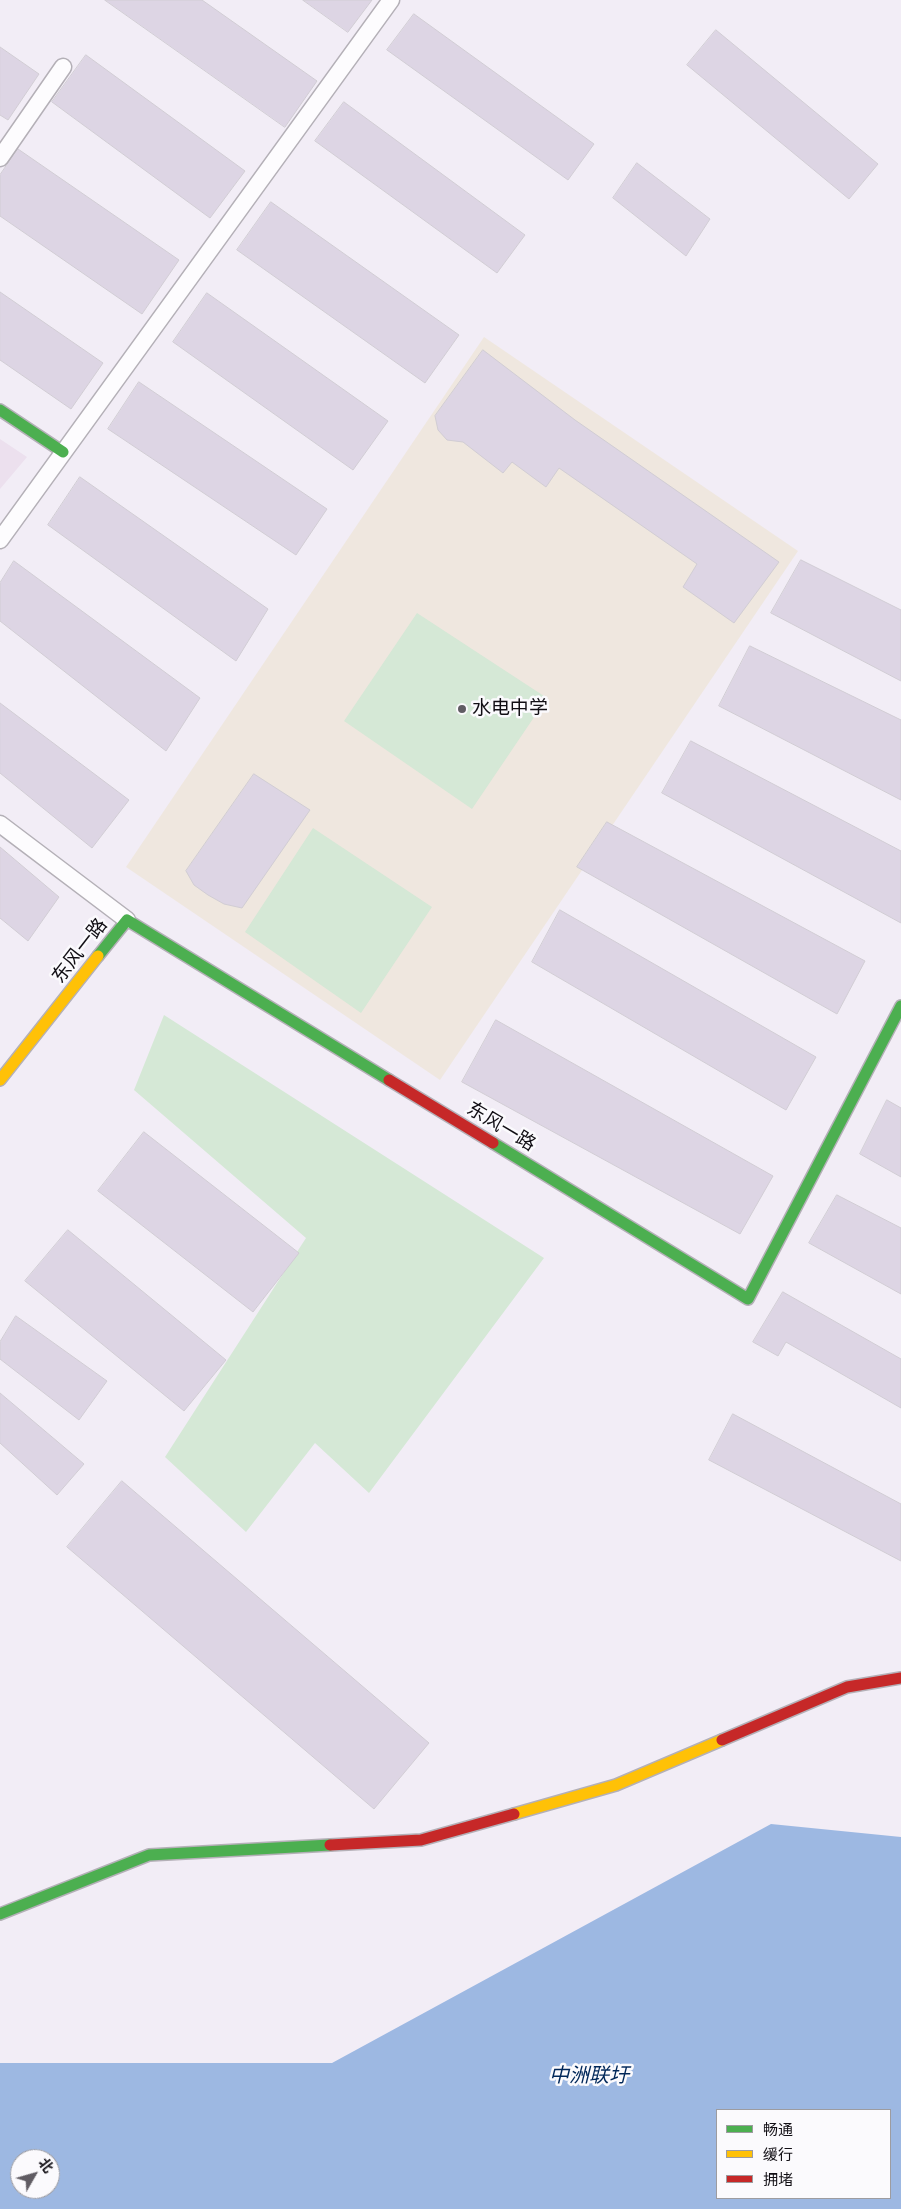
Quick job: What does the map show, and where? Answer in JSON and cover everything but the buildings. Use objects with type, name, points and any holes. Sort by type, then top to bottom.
[{"type":"street","points":[[0,410],[63,452]]},
{"type":"street","name":"东风一路","points":[[0,1080],[127,920],[748,1299],[901,1006]]},
{"type":"street","points":[[0,1914],[150,1855],[421,1840],[616,1785],[847,1687],[901,1678]]},
{"type":"lane","points":[[0,540],[391,0]]},
{"type":"lane","points":[[0,158],[63,67]]},
{"type":"lane","points":[[0,824],[127,920]]},
{"type":"shaded area","name":"水电中学","points":[[484,337],[798,551],[440,1080],[126,867]]},
{"type":"shaded area","points":[[0,439],[27,457],[0,489]]},
{"type":"green space","points":[[417,613],[547,698],[472,809],[344,721]]},
{"type":"green space","points":[[313,828],[432,907],[361,1013],[245,932]]},
{"type":"green space","points":[[164,1015],[544,1258],[369,1493],[315,1443],[246,1532],[165,1457],[306,1238],[134,1090]]},
{"type":"water","name":"中洲联圩","points":[[771,1824],[901,1837],[901,2209],[0,2209],[0,2063],[332,2063]]},
{"type":"traffic: fast","points":[[0,410],[63,452]]},
{"type":"traffic: fast","points":[[98,956],[127,920],[389,1080]]},
{"type":"traffic: fast","points":[[493,1143],[748,1299],[901,1006]]},
{"type":"traffic: fast","points":[[0,1914],[149,1855],[330,1845]]},
{"type":"traffic: slow","points":[[0,1080],[98,956]]},
{"type":"traffic: slow","points":[[514,1814],[616,1785],[722,1740]]},
{"type":"traffic: jam","points":[[389,1080],[493,1143]]},
{"type":"traffic: jam","points":[[722,1740],[847,1687],[901,1678]]},
{"type":"traffic: jam","points":[[330,1845],[421,1840],[514,1814]]},
{"type":"place","name":"水电中学","points":[[462,709]]}]
